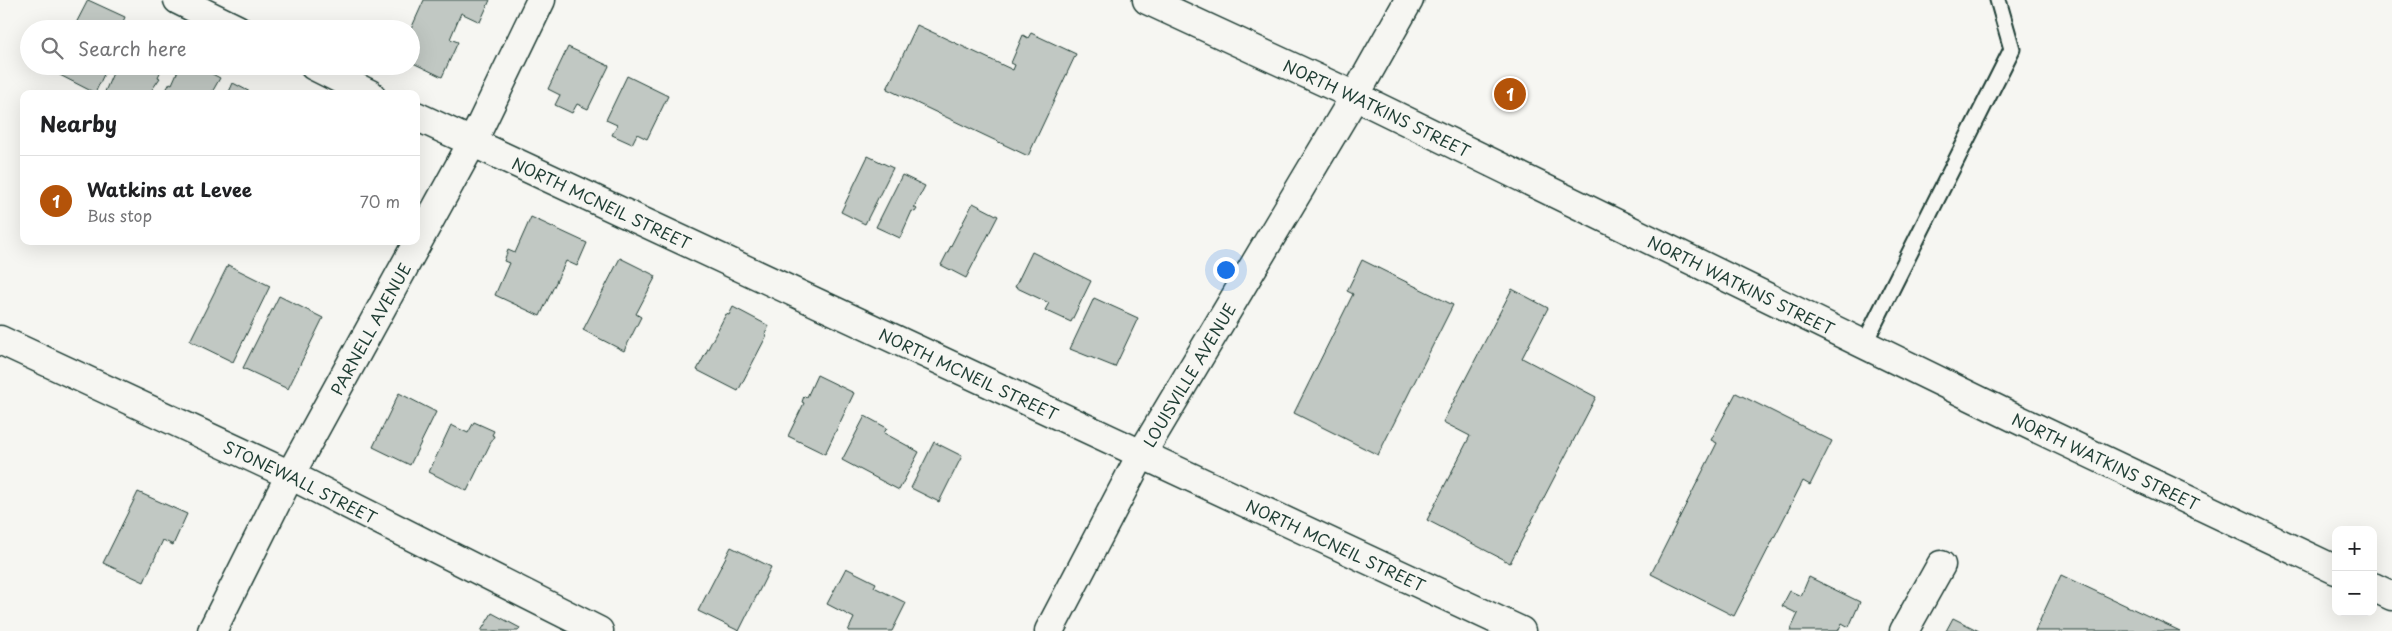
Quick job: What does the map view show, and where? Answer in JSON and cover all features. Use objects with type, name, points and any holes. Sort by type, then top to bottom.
[{"type":"street","points":[[178,0],[219,20]]},
{"type":"street","name":"PARNELL AVENUE","points":[[420,238],[472,143],[541,0]]},
{"type":"street","name":"NORTH WATKINS STREET","points":[[1147,0],[1355,96],[1864,344],[2332,568]]},
{"type":"street","name":"LOUISVILLE AVENUE","points":[[1049,631],[1141,455],[1355,96],[1409,0]]},
{"type":"street","points":[[332,75],[362,90]]},
{"type":"street","name":"NORTH MCNEIL STREET","points":[[420,118],[1521,631]]},
{"type":"street","name":"PARNELL AVENUE","points":[[212,631],[290,475],[416,245]]},
{"type":"street","name":"STONEWALL STREET","points":[[0,340],[290,475],[599,631]]},
{"type":"street","points":[[1904,631],[1941,565]]},
{"type":"street","points":[[2377,589],[2392,596]]},
{"type":"lane","points":[[1864,344],[2012,49],[1998,0]]},
{"type":"building","points":[[88,0],[125,17],[124,20],[78,20]]},
{"type":"building","points":[[424,0],[490,0],[480,22],[461,13],[450,39],[458,42],[442,77],[420,66],[420,20],[415,20]]},
{"type":"building","points":[[917,25],[1013,70],[1015,65],[1011,63],[1023,35],[1028,38],[1031,33],[1076,54],[1028,156],[887,89]]},
{"type":"building","points":[[568,47],[609,66],[588,109],[577,104],[572,113],[555,105],[560,95],[548,89]]},
{"type":"building","points":[[60,75],[104,75],[96,90],[89,90]]},
{"type":"building","points":[[112,75],[159,75],[158,77],[160,78],[152,90],[106,90]]},
{"type":"building","points":[[176,75],[214,75],[220,78],[213,90],[166,90],[170,83],[172,84]]},
{"type":"building","points":[[627,76],[668,96],[647,139],[637,134],[632,144],[612,135],[617,125],[606,120]]},
{"type":"building","points":[[233,83],[246,90],[230,90]]},
{"type":"building","points":[[868,156],[893,168],[865,224],[841,212]]},
{"type":"building","points":[[902,175],[925,186],[914,207],[917,209],[915,212],[912,211],[900,238],[876,227]]},
{"type":"building","points":[[973,203],[998,216],[966,278],[941,265]]},
{"type":"building","points":[[531,217],[587,243],[577,266],[566,261],[540,316],[495,295],[509,263],[504,261],[508,250],[515,253]]},
{"type":"building","points":[[1032,252],[1091,281],[1071,322],[1045,310],[1049,303],[1015,287]]},
{"type":"building","points":[[620,258],[656,276],[636,314],[641,317],[624,351],[583,330]]},
{"type":"building","points":[[1362,260],[1453,305],[1378,455],[1294,413],[1353,294],[1347,291]]},
{"type":"building","points":[[228,265],[270,286],[233,362],[190,341]]},
{"type":"building","points":[[1512,289],[1548,308],[1522,358],[1596,397],[1510,563],[1427,520],[1470,436],[1443,422]]},
{"type":"building","points":[[279,296],[323,318],[288,389],[243,368]]},
{"type":"building","points":[[1094,298],[1138,318],[1115,367],[1070,349]]},
{"type":"building","points":[[733,307],[769,326],[765,334],[767,335],[738,391],[697,370],[726,314],[729,315]]},
{"type":"building","points":[[817,375],[854,393],[825,454],[788,436],[804,403],[802,402],[804,396],[807,397]]},
{"type":"building","points":[[399,393],[436,412],[410,465],[373,447]]},
{"type":"building","points":[[1736,393],[1832,441],[1810,485],[1803,481],[1734,616],[1651,574],[1717,443],[1711,440]]},
{"type":"building","points":[[865,416],[887,428],[884,433],[919,452],[899,490],[842,460]]},
{"type":"building","points":[[474,422],[494,431],[492,435],[494,436],[467,491],[429,472],[451,425],[468,433]]},
{"type":"building","points":[[934,442],[962,456],[939,502],[911,488]]},
{"type":"building","points":[[138,492],[187,514],[173,545],[163,540],[144,582],[103,563]]},
{"type":"building","points":[[731,547],[771,567],[739,631],[698,611]]},
{"type":"building","points":[[846,568],[876,583],[874,587],[906,603],[892,631],[848,631],[854,618],[827,604]]},
{"type":"building","points":[[2061,575],[2180,631],[2035,631]]},
{"type":"building","points":[[1809,577],[1860,602],[1849,627],[1842,623],[1838,631],[1790,631],[1798,614],[1782,606],[1790,591],[1801,596]]},
{"type":"building","points":[[492,613],[520,628],[518,631],[481,631]]},
{"type":"building","points":[[1953,618],[1979,631],[1946,631]]},
{"type":"place","name":"Watkins at Levee","points":[[1510,94]]}]
